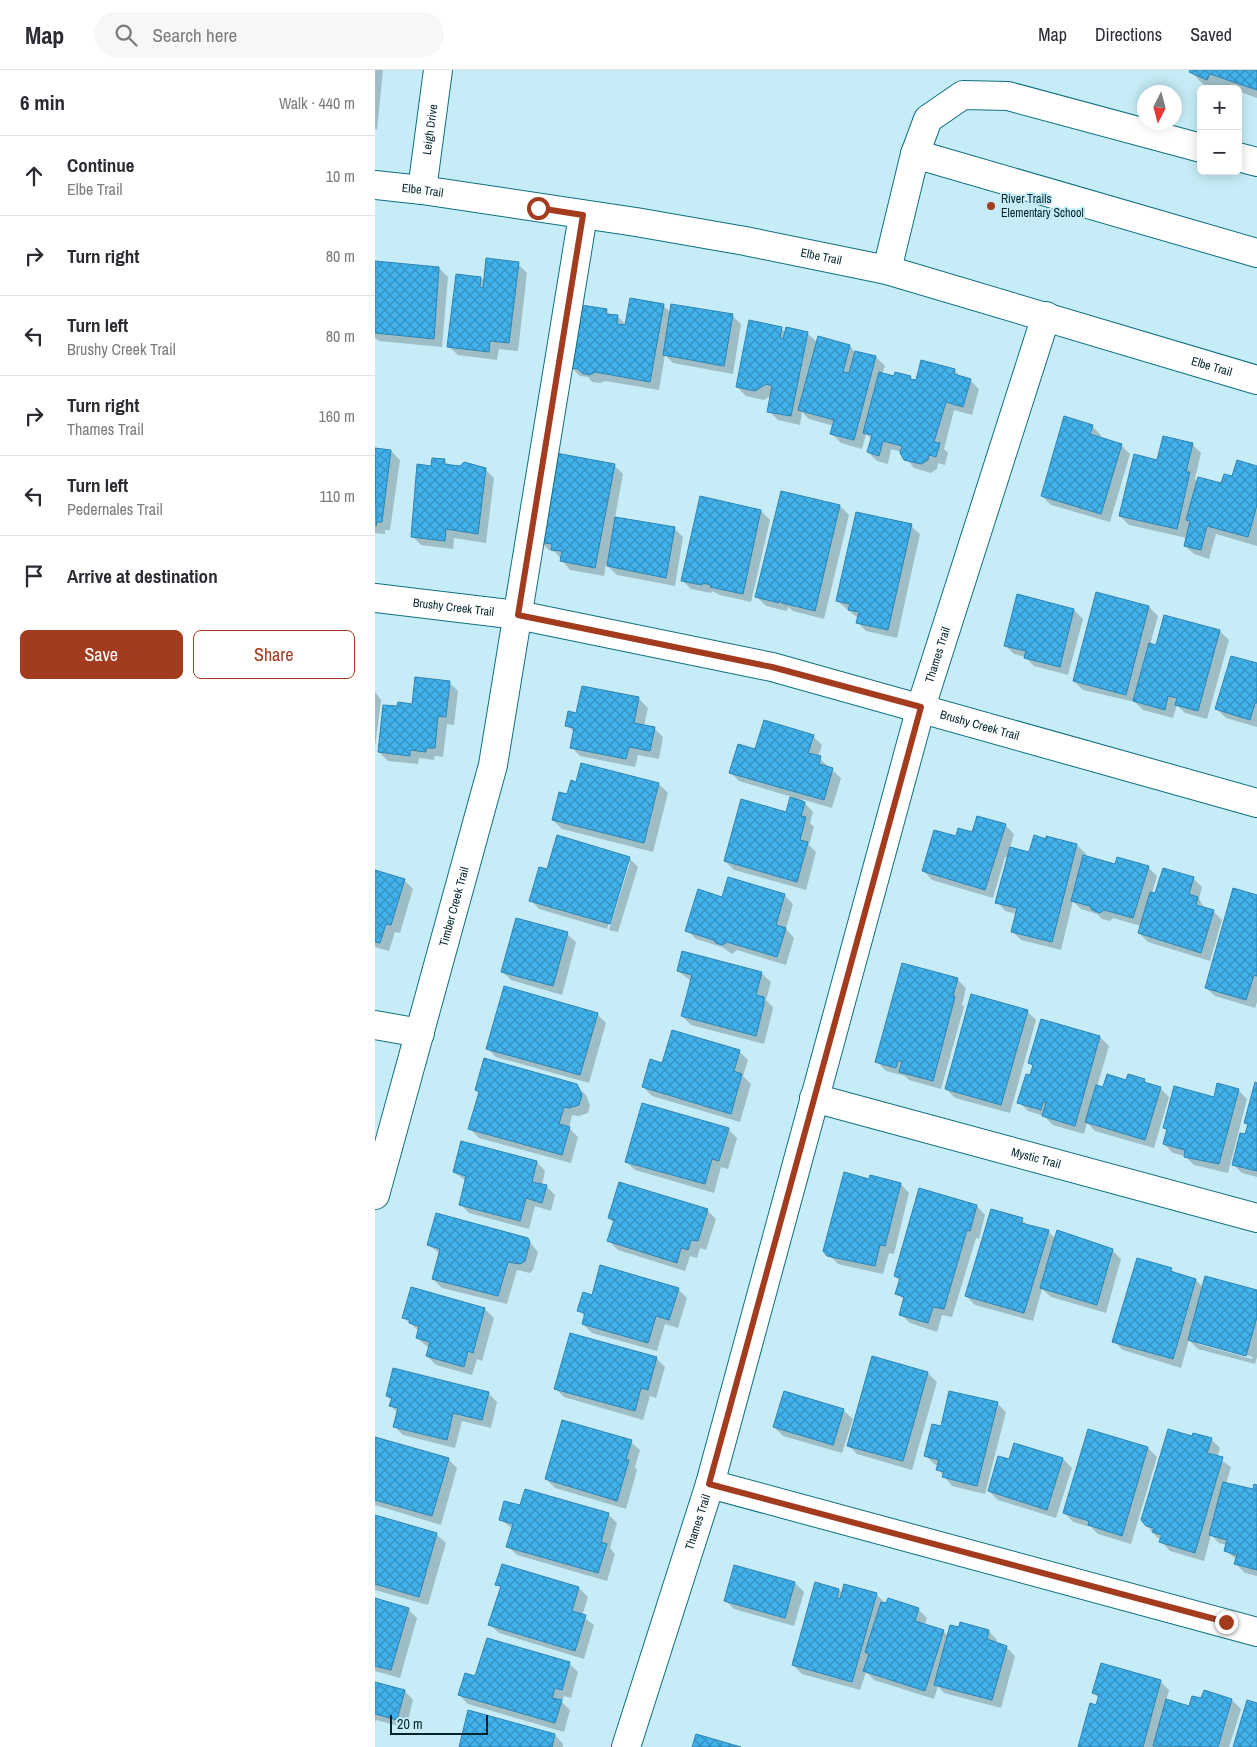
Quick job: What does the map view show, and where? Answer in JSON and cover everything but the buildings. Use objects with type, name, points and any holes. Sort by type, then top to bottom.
[{"type":"street","name":"Leigh Drive","points":[[422,190],[438,70]]},
{"type":"street","points":[[887,270],[915,154],[928,119],[963,96],[1008,96],[1197,147]]},
{"type":"street","points":[[915,154],[1257,253]]},
{"type":"street","points":[[1242,158],[1257,162]]},
{"type":"street","name":"Elbe Trail","points":[[375,185],[422,190],[745,241],[887,270],[1257,380]]},
{"type":"street","name":"Timber Creek Trail","points":[[375,1195],[493,765],[583,215]]},
{"type":"street","name":"Thames Trail","points":[[626,1747],[709,1484],[921,707],[1046,316]]},
{"type":"street","name":"Brushy Creek Trail","points":[[375,598],[518,615],[772,667],[921,707],[1257,803]]},
{"type":"street","points":[[375,1026],[420,1033]]},
{"type":"street","name":"Mystic Trail","points":[[815,1098],[1257,1218]]},
{"type":"street","points":[[709,1484],[1257,1632]]},
{"type":"place","name":"River Trails Elementary School","points":[[991,206]]},
{"type":"route","points":[[538,208],[583,215],[518,615],[772,667],[921,707],[709,1484],[1226,1622]]}]
